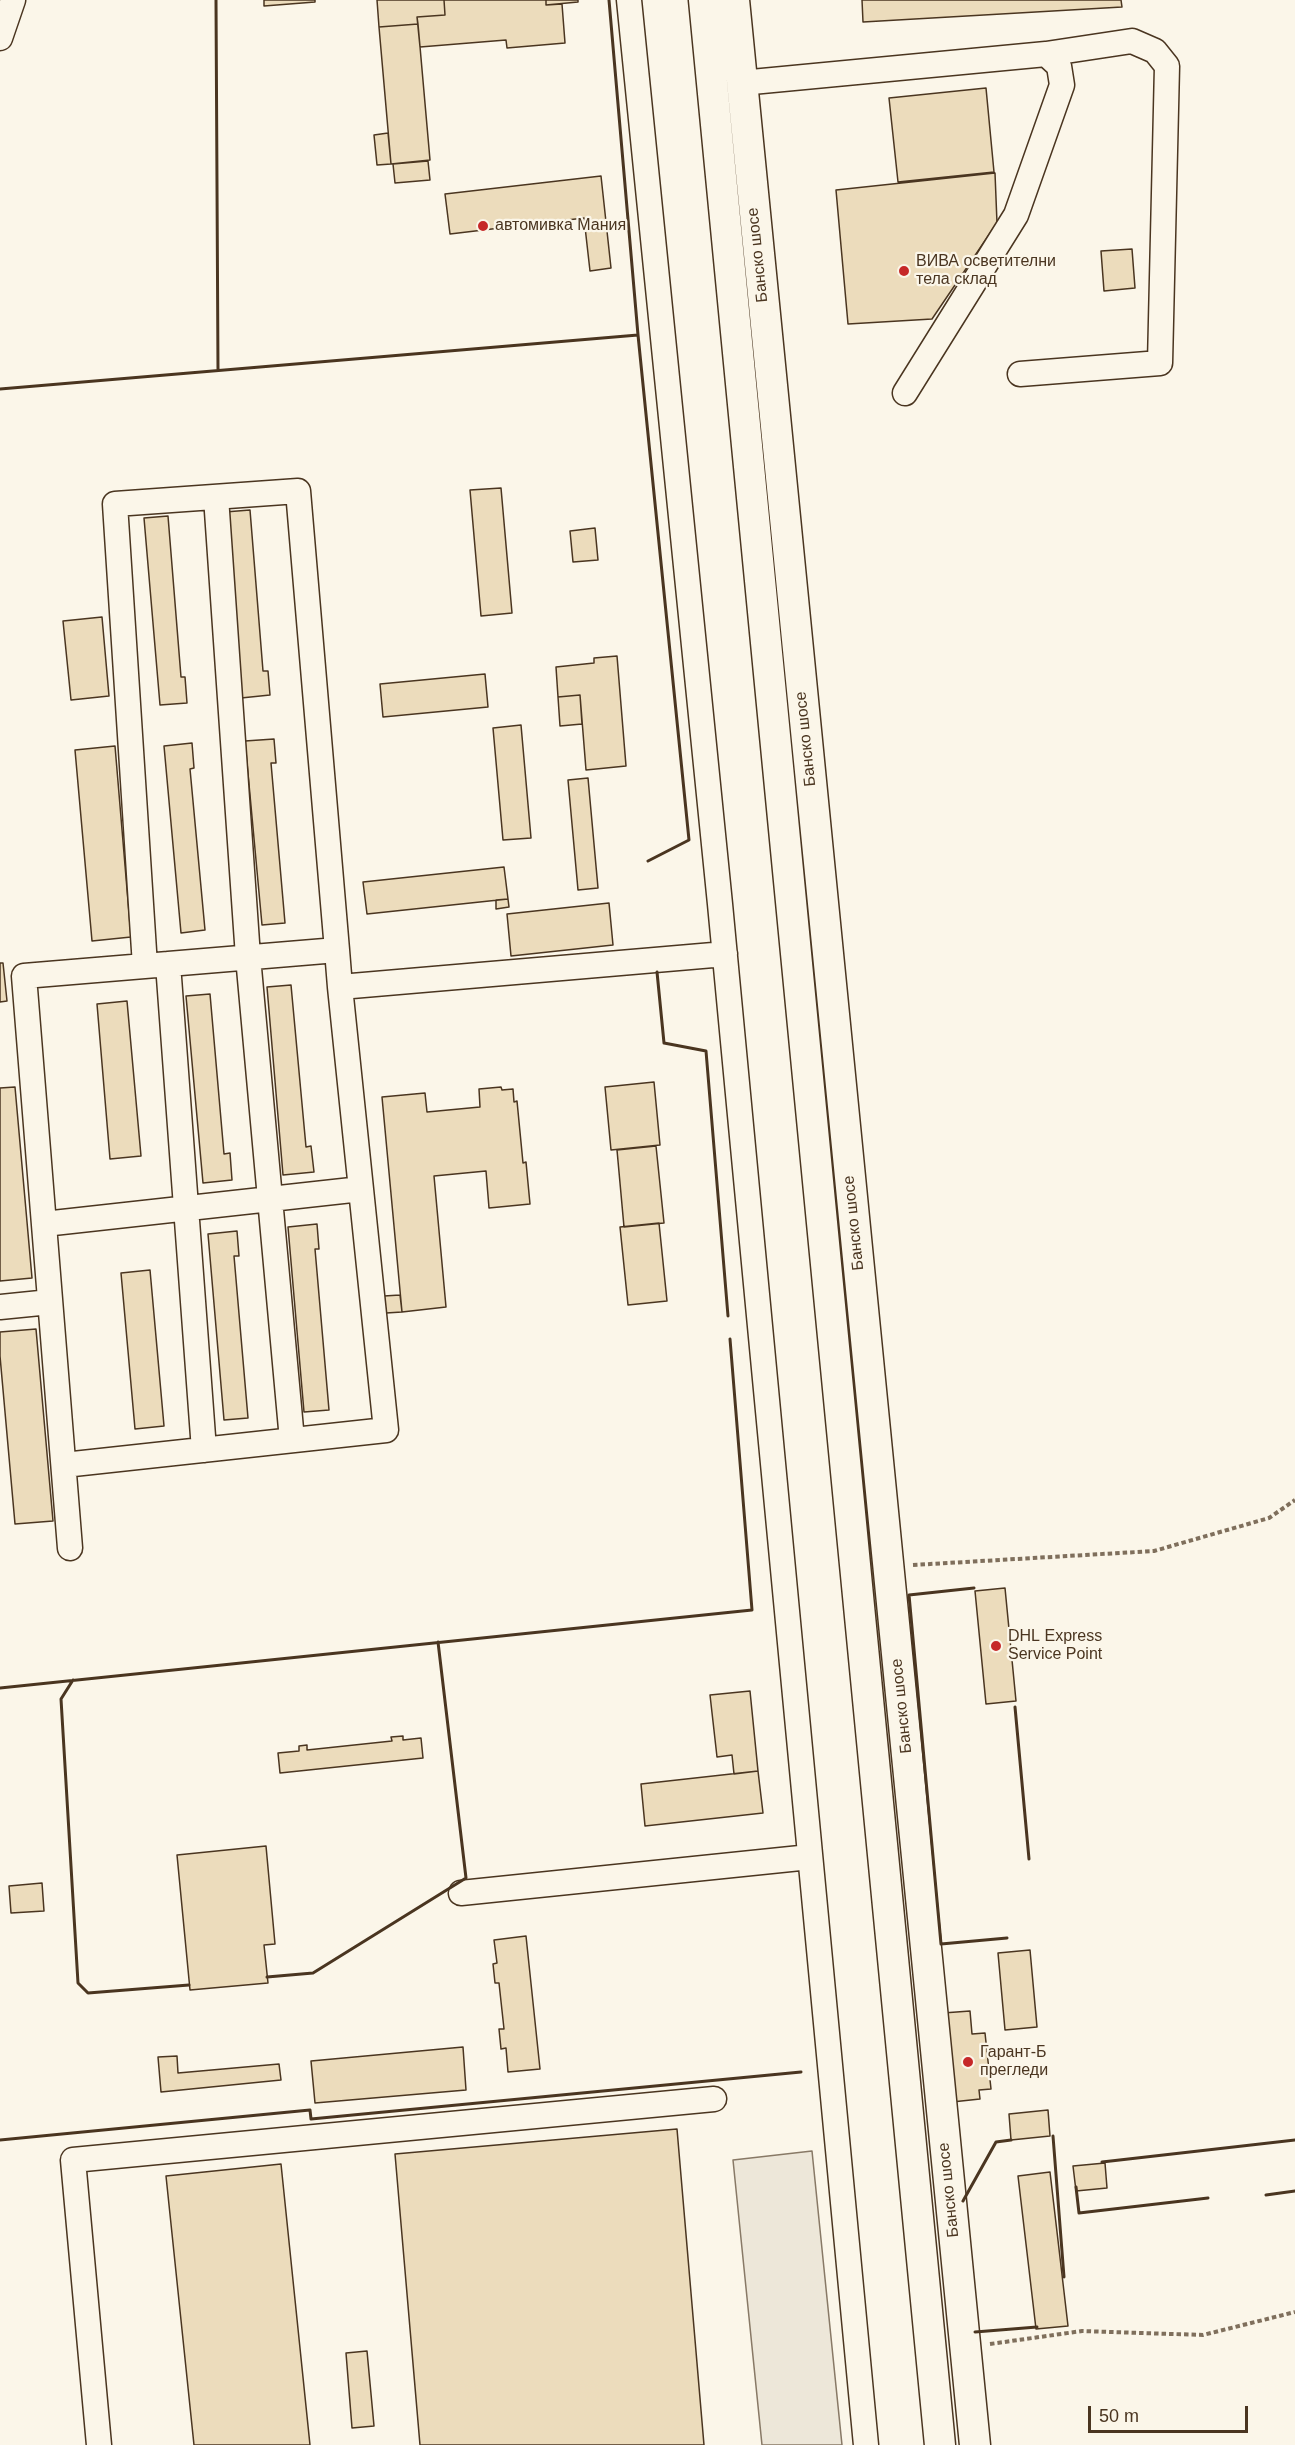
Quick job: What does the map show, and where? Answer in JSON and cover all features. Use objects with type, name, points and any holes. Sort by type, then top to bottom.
[{"type":"main road","name":"Банско шосе","points":[[704,0],[940,2445]]},
{"type":"main road","name":"Банско шосе","points":[[734,0],[975,2445]]},
{"type":"street","points":[[0,38],[13,0]]},
{"type":"street","points":[[629,0],[725,954],[866,2445]]},
{"type":"street","points":[[741,83],[1046,54],[1132,41],[1155,51],[1167,66],[1160,363],[1020,374]]},
{"type":"street","points":[[904,393],[1016,214],[1062,85],[1059,66],[1046,54]]},
{"type":"street","points":[[64,1465],[204,1450],[292,1440],[386,1430],[340,987],[298,491],[115,504],[156,965],[186,1208],[204,1450]]},
{"type":"street","points":[[216,497],[248,957],[292,1440]]},
{"type":"street","points":[[70,1548],[24,976],[337,950]]},
{"type":"street","points":[[340,987],[725,954]]},
{"type":"street","points":[[44,1224],[361,1189]]},
{"type":"street","points":[[0,1307],[50,1302]]},
{"type":"street","points":[[461,1893],[810,1857]]},
{"type":"street","points":[[99,2445],[73,2160],[714,2099]]},
{"type":"path","points":[[888,1566],[1154,1551],[1269,1518],[1295,1500]]},
{"type":"path","points":[[965,2348],[1082,2331],[1203,2335],[1295,2312]]},
{"type":"shaded area","points":[[812,2151],[842,2445],[762,2445],[733,2160]]},
{"type":"building","points":[[264,0],[315,0],[315,2],[264,6]]},
{"type":"building","points":[[377,0],[444,0],[445,15],[417,17],[418,24],[379,27]]},
{"type":"building","points":[[444,0],[546,0],[546,5],[562,4],[565,43],[507,48],[506,40],[420,47],[417,17],[445,15]]},
{"type":"building","points":[[546,0],[578,0],[578,2],[546,5]]},
{"type":"building","points":[[862,0],[1121,0],[1122,7],[863,22]]},
{"type":"building","points":[[418,24],[430,160],[391,164],[379,27]]},
{"type":"building","points":[[986,88],[994,172],[898,182],[889,98]]},
{"type":"building","points":[[388,133],[391,164],[377,165],[374,135]]},
{"type":"building","points":[[428,161],[430,180],[395,183],[393,164]]},
{"type":"building","name":"ВИВА осветителни тела склад","points":[[995,173],[997,223],[932,319],[848,324],[836,190]]},
{"type":"building","name":"автомивка Мания","points":[[601,176],[611,268],[590,271],[584,218],[450,234],[445,194]]},
{"type":"building","points":[[1132,249],[1135,288],[1104,291],[1101,251]]},
{"type":"building","points":[[501,488],[512,613],[481,616],[470,490]]},
{"type":"building","points":[[250,510],[263,671],[268,671],[270,695],[241,698],[225,512]]},
{"type":"building","points":[[168,516],[181,677],[185,677],[187,703],[160,705],[144,518]]},
{"type":"building","points":[[595,528],[598,560],[573,562],[570,531]]},
{"type":"building","points":[[102,617],[109,696],[71,700],[63,621]]},
{"type":"building","points":[[617,656],[626,766],[586,770],[580,695],[558,697],[556,667],[594,663],[594,658]]},
{"type":"building","points":[[485,674],[488,707],[383,717],[380,684]]},
{"type":"building","points":[[580,695],[582,724],[560,726],[558,697]]},
{"type":"building","points":[[521,725],[531,838],[503,840],[493,728]]},
{"type":"building","points":[[274,739],[276,763],[271,763],[285,923],[262,925],[245,741]]},
{"type":"building","points":[[192,743],[194,768],[190,769],[205,930],[181,933],[164,746]]},
{"type":"building","points":[[115,746],[131,937],[92,941],[75,750]]},
{"type":"building","points":[[588,778],[598,888],[578,890],[568,780]]},
{"type":"building","points":[[504,867],[508,899],[367,914],[363,882]]},
{"type":"building","points":[[508,899],[509,907],[496,909],[496,900]]},
{"type":"building","points":[[609,903],[613,945],[511,956],[507,914]]},
{"type":"building","points":[[0,963],[3,963],[7,1001],[0,1002]]},
{"type":"building","points":[[291,985],[306,1147],[311,1146],[314,1172],[283,1175],[267,987]]},
{"type":"building","points":[[210,994],[224,1154],[230,1153],[232,1180],[203,1183],[186,996]]},
{"type":"building","points":[[127,1001],[141,1156],[110,1159],[97,1004]]},
{"type":"building","points":[[654,1082],[660,1145],[611,1150],[605,1087]]},
{"type":"building","points":[[15,1087],[32,1278],[0,1281],[0,1088]]},
{"type":"building","points":[[501,1087],[502,1090],[513,1089],[514,1102],[517,1101],[523,1163],[526,1162],[530,1204],[489,1208],[486,1171],[434,1176],[446,1307],[402,1312],[382,1097],[425,1093],[427,1112],[480,1107],[479,1089]]},
{"type":"building","points":[[656,1146],[664,1223],[624,1227],[617,1150]]},
{"type":"building","points":[[659,1223],[667,1301],[628,1305],[620,1227]]},
{"type":"building","points":[[317,1224],[319,1249],[315,1249],[329,1410],[304,1412],[288,1227]]},
{"type":"building","points":[[237,1231],[239,1256],[234,1256],[248,1418],[224,1420],[208,1234]]},
{"type":"building","points":[[150,1270],[164,1426],[135,1429],[121,1273]]},
{"type":"building","points":[[400,1295],[402,1312],[386,1313],[384,1296]]},
{"type":"building","points":[[36,1329],[53,1521],[15,1524],[0,1356],[0,1332]]},
{"type":"building","name":"DHL Express Service Point","points":[[1005,1588],[1016,1701],[986,1704],[975,1591]]},
{"type":"building","points":[[750,1691],[758,1771],[734,1774],[732,1755],[717,1757],[710,1695]]},
{"type":"building","points":[[403,1736],[403,1740],[421,1738],[423,1758],[280,1773],[278,1753],[299,1751],[299,1746],[307,1745],[307,1750],[392,1741],[391,1737]]},
{"type":"building","points":[[758,1771],[763,1813],[645,1826],[641,1784]]},
{"type":"building","points":[[266,1846],[275,1944],[264,1945],[268,1983],[190,1990],[177,1855]]},
{"type":"building","points":[[42,1883],[44,1911],[11,1913],[9,1886]]},
{"type":"building","points":[[526,1936],[540,2069],[508,2072],[506,2048],[501,2049],[499,2029],[504,2029],[499,1983],[495,1983],[493,1964],[497,1963],[494,1940]]},
{"type":"building","points":[[1030,1950],[1037,2027],[1005,2030],[998,1953]]},
{"type":"building","name":"Гарант-Б прегледи","points":[[970,2011],[972,2034],[985,2033],[991,2089],[979,2090],[980,2099],[952,2102],[943,2013]]},
{"type":"building","points":[[463,2047],[466,2090],[315,2103],[311,2061]]},
{"type":"building","points":[[177,2056],[178,2073],[279,2064],[281,2080],[161,2092],[158,2057]]},
{"type":"building","points":[[1048,2110],[1050,2136],[1011,2140],[1009,2114]]},
{"type":"building","points":[[677,2129],[704,2445],[420,2445],[395,2154]]},
{"type":"building","points":[[1105,2163],[1107,2188],[1076,2191],[1073,2166]]},
{"type":"building","points":[[281,2164],[310,2445],[194,2445],[166,2176]]},
{"type":"building","points":[[1050,2172],[1068,2326],[1036,2329],[1018,2176]]},
{"type":"building","points":[[367,2351],[374,2426],[352,2428],[346,2353]]},
{"type":"wall","points":[[216,0],[218,370]]},
{"type":"wall","points":[[0,389],[638,335],[609,0]]},
{"type":"wall","points":[[638,335],[689,840],[648,861]]},
{"type":"wall","points":[[657,972],[664,1043],[706,1051],[728,1316]]},
{"type":"wall","points":[[0,1688],[752,1610],[730,1339]]},
{"type":"wall","points":[[974,1588],[909,1595],[941,1944],[1007,1938]]},
{"type":"wall","points":[[267,1977],[313,1973],[466,1878],[438,1642]]},
{"type":"wall","points":[[73,1680],[61,1699],[78,1983],[88,1993],[189,1985]]},
{"type":"wall","points":[[1015,1707],[1029,1859]]},
{"type":"wall","points":[[0,2140],[310,2110],[311,2119],[801,2072]]},
{"type":"wall","points":[[1053,2136],[1064,2277]]},
{"type":"wall","points":[[963,2201],[996,2142],[1011,2140]]},
{"type":"wall","points":[[1102,2162],[1295,2140]]},
{"type":"wall","points":[[1076,2187],[1079,2213],[1208,2198]]},
{"type":"wall","points":[[1266,2195],[1295,2191]]},
{"type":"wall","points":[[975,2332],[1037,2327]]},
{"type":"place","name":"автомивка Мания","points":[[483,226]]},
{"type":"place","name":"ВИВА осветителни тела склад","points":[[904,271]]},
{"type":"place","name":"DHL Express Service Point","points":[[996,1646]]},
{"type":"place","name":"Гарант-Б прегледи","points":[[968,2062]]}]
